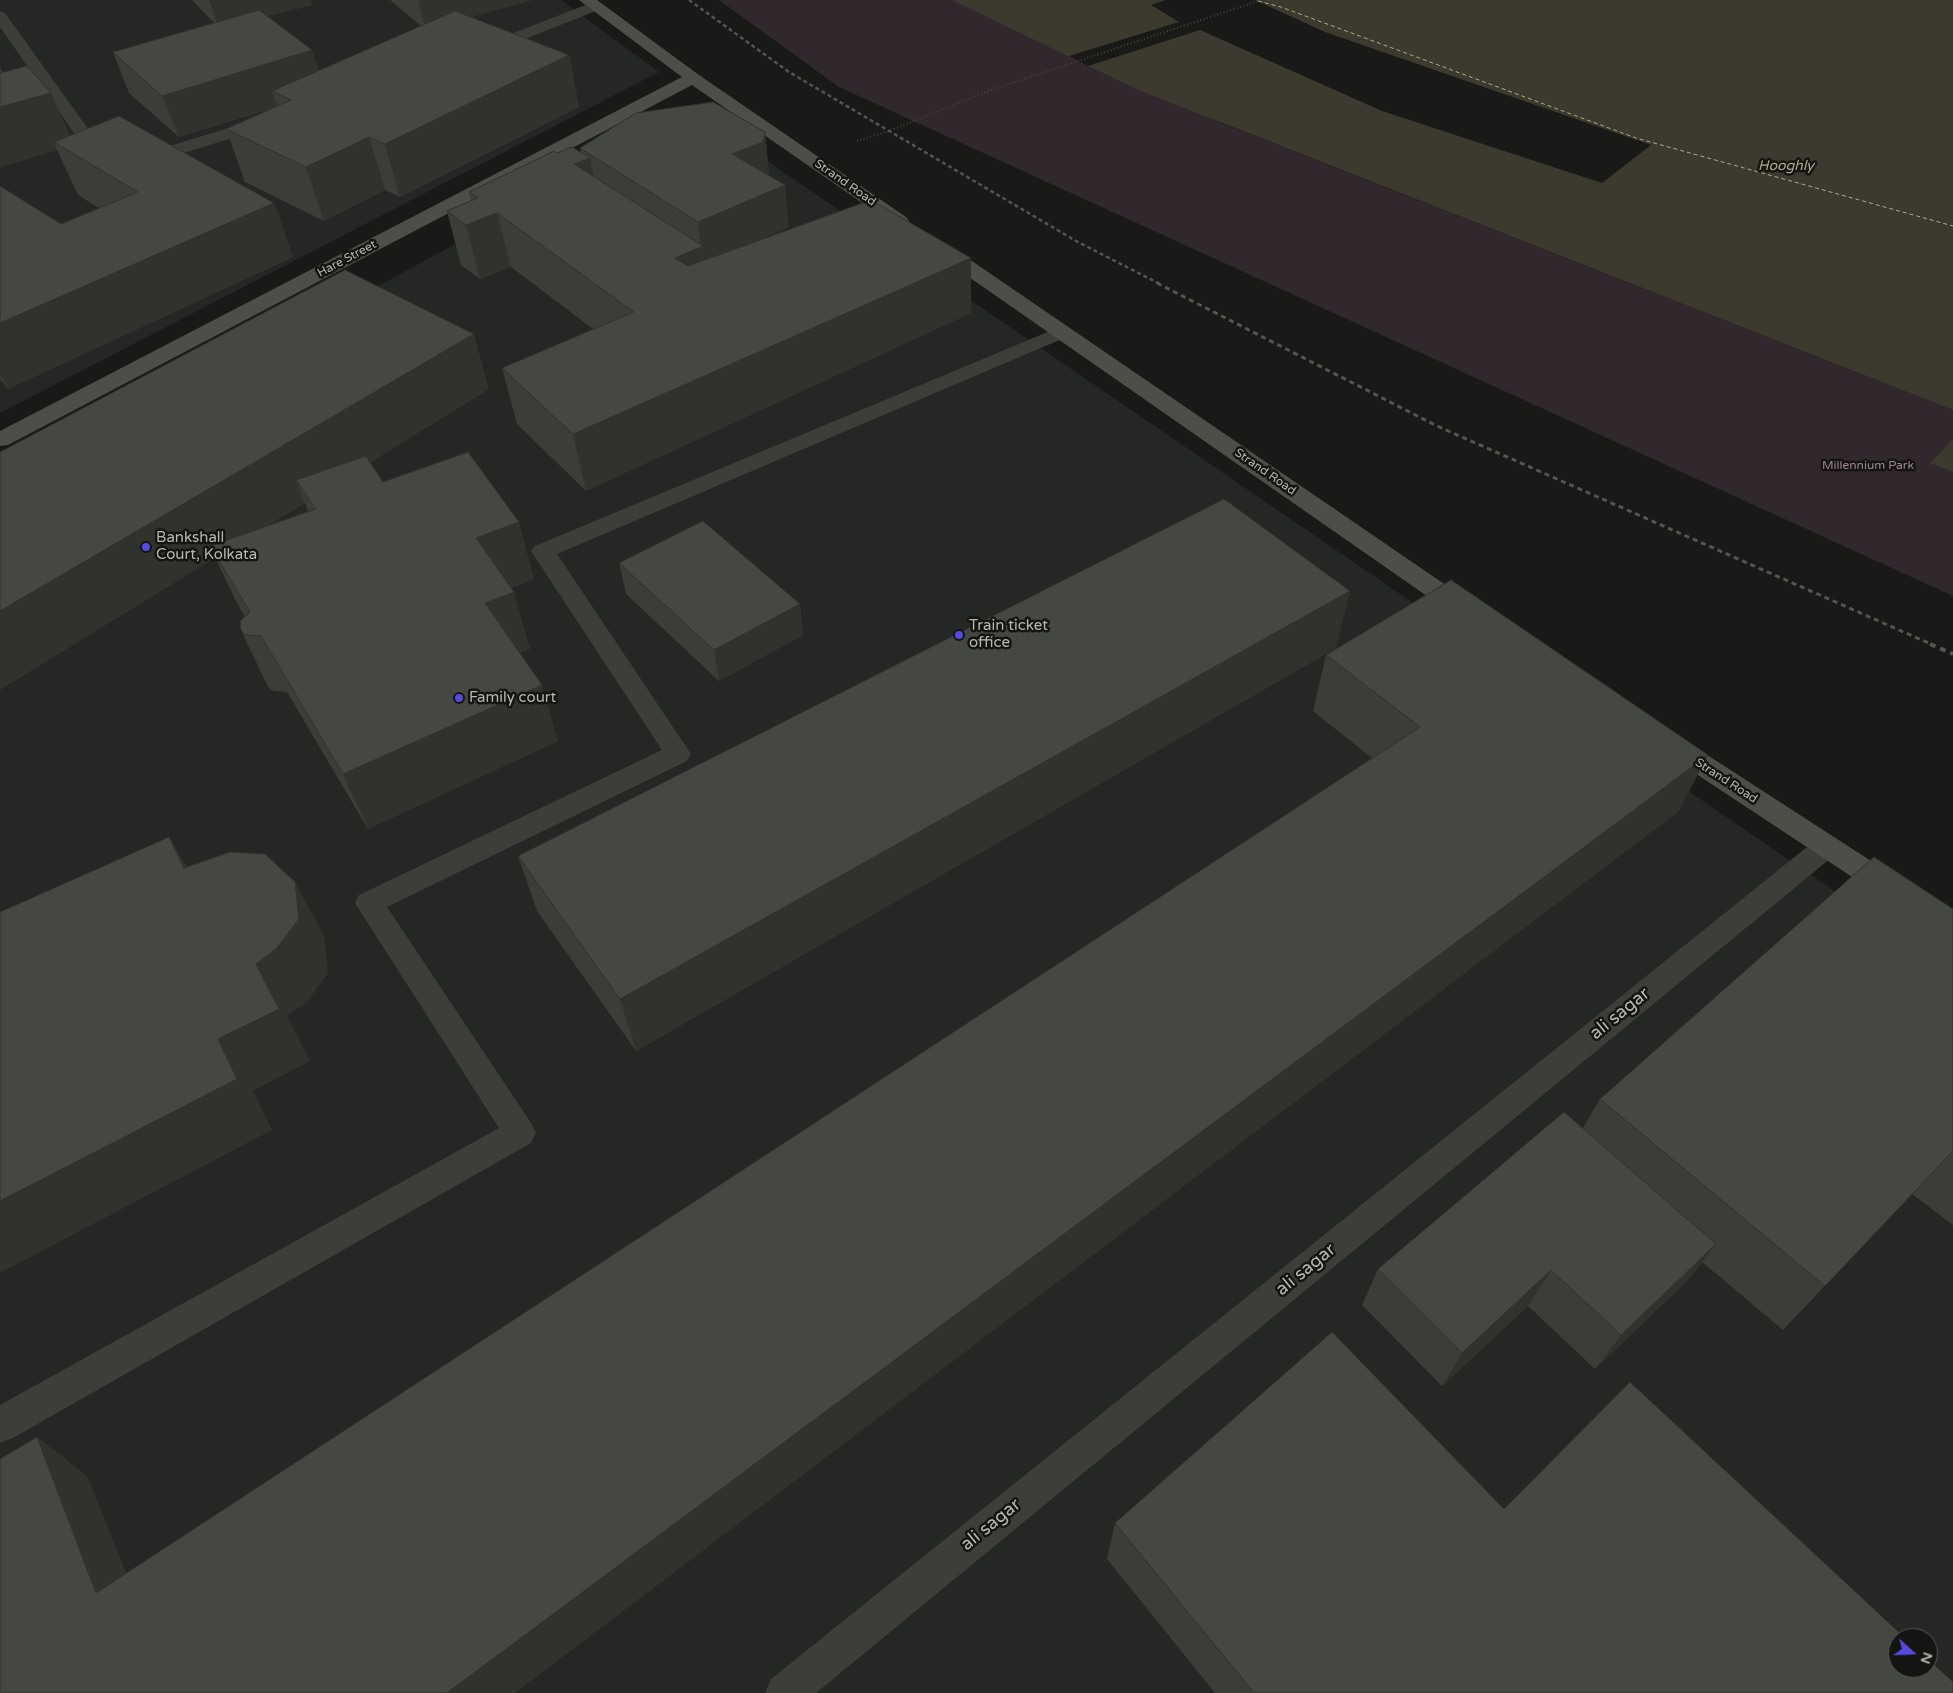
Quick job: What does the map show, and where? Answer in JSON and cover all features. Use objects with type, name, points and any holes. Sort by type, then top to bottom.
[{"type":"main road","name":"Strand Road","points":[[591,3],[693,78],[1485,623]]},
{"type":"main road","name":"Hare Street","points":[[0,440],[693,78]]},
{"type":"main road","name":"Strand Road","points":[[1652,732],[1953,929]]},
{"type":"street","points":[[467,55],[591,3]]},
{"type":"street","points":[[0,16],[110,171],[280,117]]},
{"type":"street","points":[[0,1425],[520,1133],[369,903],[678,754],[543,551],[1062,332]]},
{"type":"street","name":"ali sagar","points":[[785,1693],[1827,846]]},
{"type":"path","points":[[806,156],[889,131],[991,90],[1258,1]]},
{"type":"shaded area","points":[[0,0],[561,0],[659,72],[0,413]]},
{"type":"shaded area","points":[[697,113],[1953,972],[1953,1693],[0,1693],[0,491]]},
{"type":"green space","name":"Millennium Park","points":[[719,0],[965,0],[1214,120],[1953,410],[1953,596],[839,87]]},
{"type":"water","name":"Hooghly","points":[[952,0],[1953,0],[1953,410],[1136,89]]},
{"type":"water","points":[[1953,439],[1953,472],[1930,463]]},
{"type":"pier","points":[[1165,0],[1255,0],[1325,32],[1651,145],[1602,183],[1382,111],[1200,30],[1088,66],[1069,56],[1179,22],[1151,5]]},
{"type":"building","points":[[259,10],[312,50],[162,96],[113,52]]},
{"type":"building","points":[[455,11],[569,55],[385,144],[369,137],[306,167],[226,129],[291,100],[272,91]]},
{"type":"building","points":[[27,66],[51,93],[0,107],[0,73]]},
{"type":"building","points":[[713,102],[765,132],[763,142],[732,154],[785,185],[698,222],[580,148],[636,113]]},
{"type":"building","points":[[119,116],[274,203],[0,323],[0,186],[61,224],[138,192],[54,142]]},
{"type":"building","points":[[572,147],[590,158],[574,164],[703,246],[675,258],[688,266],[871,200],[971,258],[573,434],[502,368],[634,312],[497,213],[466,225],[447,211],[478,198],[469,192],[554,151],[557,153]]},
{"type":"building","points":[[345,270],[474,334],[0,611],[0,452]]},
{"type":"building","points":[[468,452],[519,522],[476,538],[514,592],[485,603],[542,685],[343,774],[261,636],[246,635],[241,630],[240,621],[250,612],[210,546],[316,509],[296,480],[366,456],[383,482]]},
{"type":"building","points":[[1224,499],[1350,591],[620,999],[518,856]]},
{"type":"building","points":[[703,521],[800,604],[714,650],[619,563]]},
{"type":"building","points":[[1451,580],[1708,755],[447,1693],[0,1693],[0,1459],[37,1437],[96,1593],[1420,727],[1326,655]]},
{"type":"building","points":[[169,837],[184,868],[230,852],[265,854],[295,882],[299,919],[276,949],[256,964],[279,1009],[218,1039],[237,1079],[0,1201],[0,912]]},
{"type":"building","points":[[1874,857],[1953,909],[1953,1151],[1825,1286],[1600,1099]]},
{"type":"building","points":[[1564,1112],[1716,1244],[1621,1335],[1551,1270],[1462,1353],[1378,1269]]},
{"type":"building","points":[[1332,1332],[1504,1509],[1630,1382],[1894,1628],[1888,1628],[1888,1678],[1938,1678],[1938,1668],[1953,1682],[1953,1693],[1254,1693],[1115,1523]]},
{"type":"ferry route","points":[[1258,1],[1281,7],[1636,138],[1953,226]]},
{"type":"railway","points":[[689,0],[789,72],[1076,241],[1160,284]]},
{"type":"railway","points":[[1157,283],[1437,426],[1933,645]]},
{"type":"railway","points":[[1930,644],[1953,654]]},
{"type":"place","name":"Bankshall Court, Kolkata","points":[[146,547]]},
{"type":"place","name":"Train ticket office","points":[[959,635]]},
{"type":"place","name":"Family court","points":[[459,698]]}]
